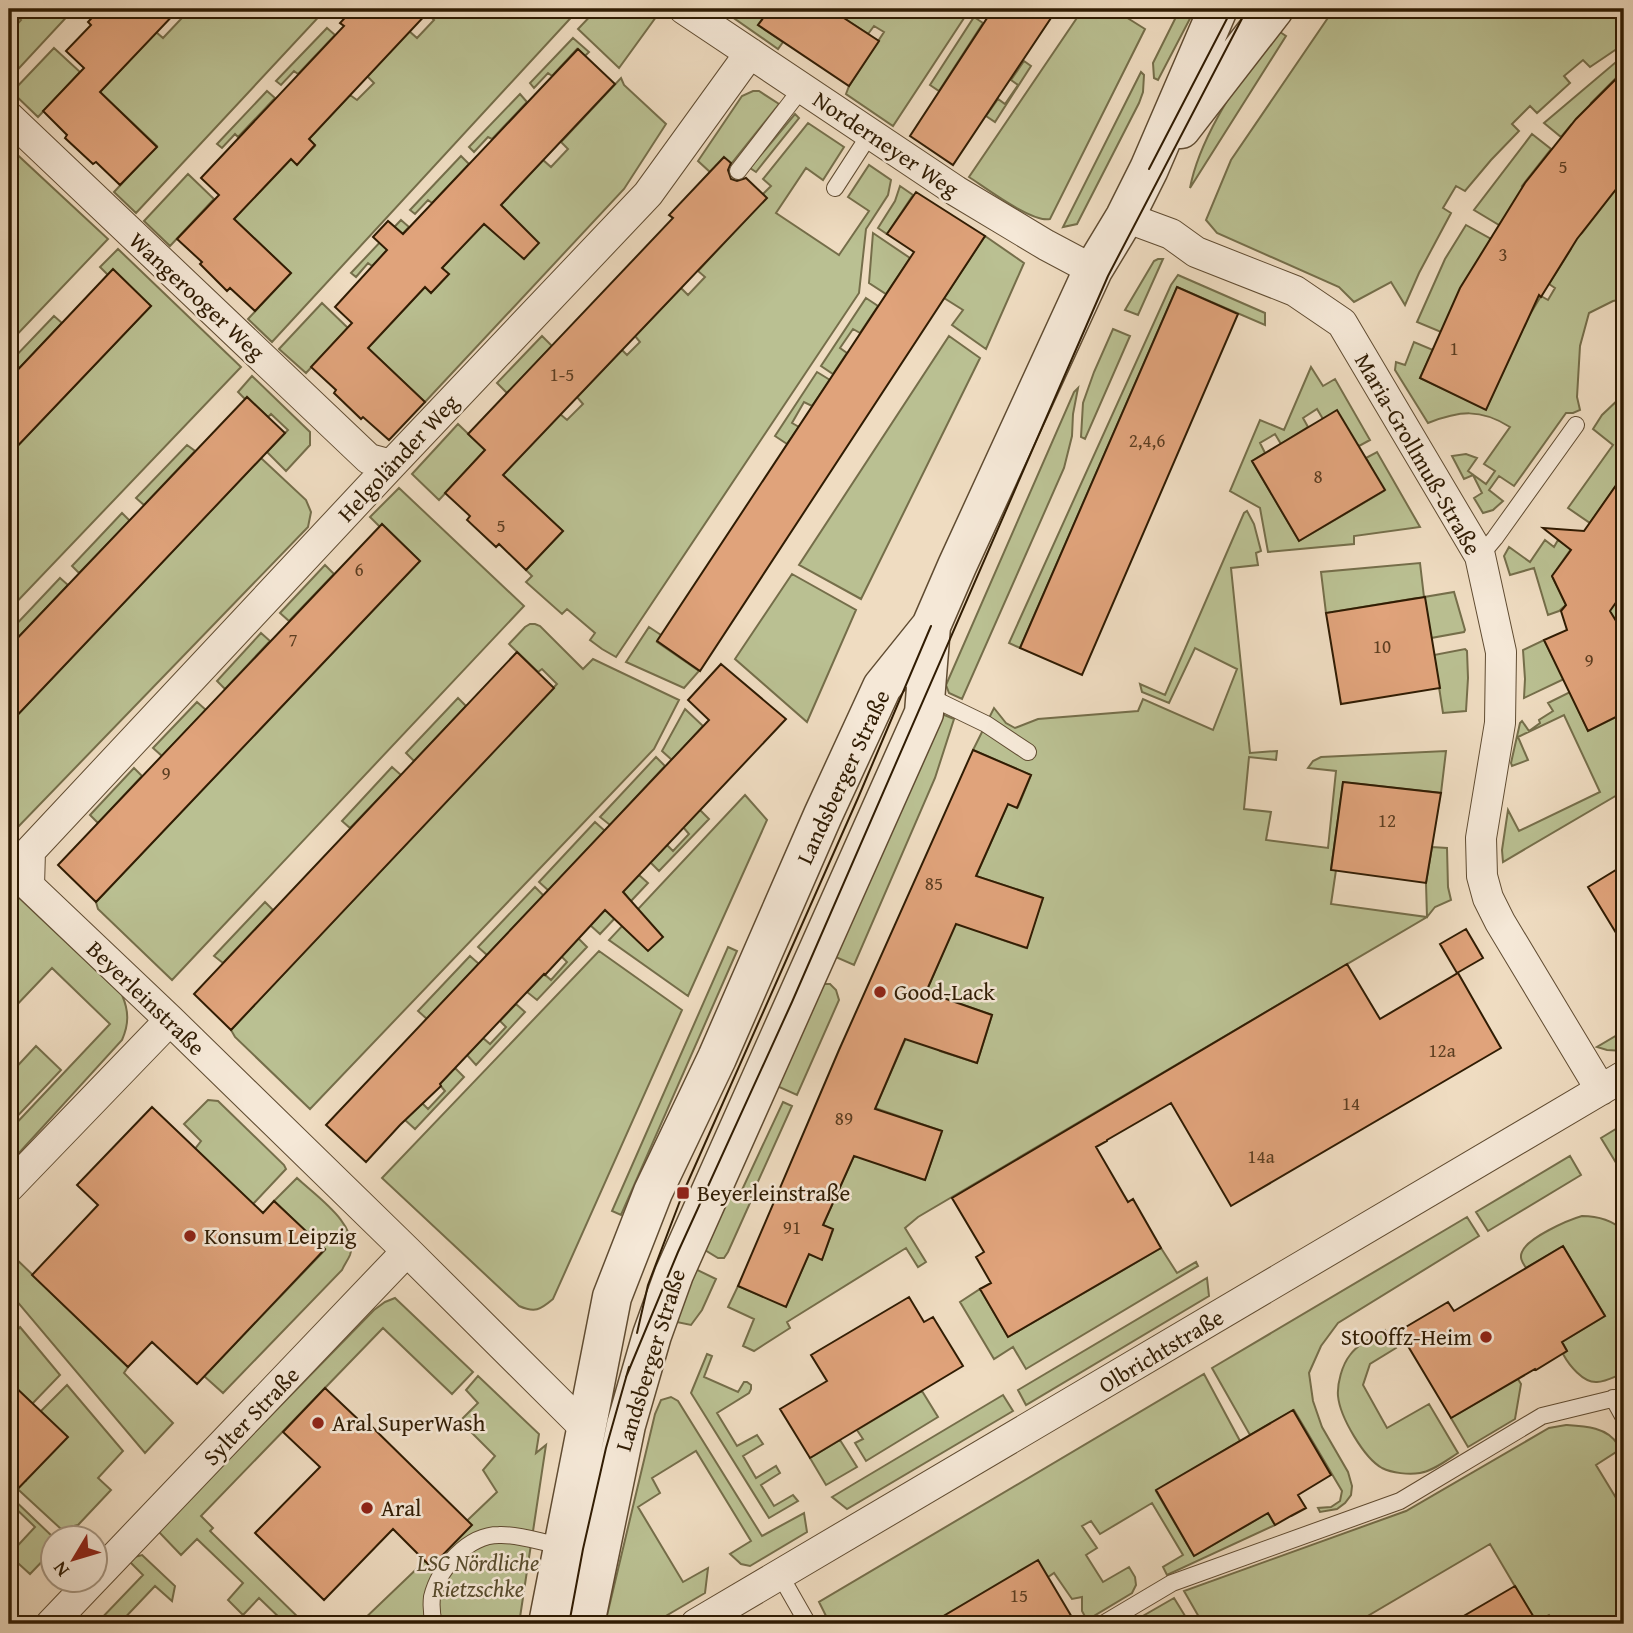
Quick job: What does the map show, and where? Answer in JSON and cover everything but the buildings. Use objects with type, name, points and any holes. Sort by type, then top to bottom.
[{"type":"street","name":"Norderneyer Weg","points":[[687,9],[956,191],[1093,270]]},
{"type":"street","points":[[931,626],[1093,270],[1125,217],[1149,169],[1217,9]]},
{"type":"street","points":[[1149,169],[1274,9]]},
{"type":"street","name":"Helgoländer Weg","points":[[30,851],[648,194],[750,53]]},
{"type":"street","name":"Wangerooger Weg","points":[[9,117],[369,458],[391,465]]},
{"type":"street","name":"Maria-Grollmuß-Straße","points":[[1125,217],[1171,234],[1196,252],[1295,291],[1342,323],[1480,556],[1501,652],[1500,723],[1481,838],[1482,876],[1488,898],[1500,922],[1613,1083]]},
{"type":"street","name":"Landsberger Straße","points":[[548,1624],[626,1425],[652,1335],[674,1274],[924,713],[931,626]]},
{"type":"street","name":"Landsberger Straße","points":[[585,1624],[580,1548],[587,1430],[612,1297],[653,1192],[717,1058],[882,687],[931,626]]},
{"type":"street","name":"Beyerleinstraße","points":[[30,851],[29,886],[407,1251],[587,1430]]},
{"type":"street","points":[[9,1187],[170,1020]]},
{"type":"street","name":"Olbrichtstraße","points":[[696,1624],[1613,1083]]},
{"type":"street","name":"Sylter Straße","points":[[108,1565],[407,1251]]},
{"type":"street","name":"Sylter Straße","points":[[51,1624],[80,1594]]},
{"type":"lane","points":[[738,171],[802,88]]},
{"type":"lane","points":[[835,188],[870,134]]},
{"type":"lane","points":[[1480,556],[1576,425]]},
{"type":"lane","points":[[925,694],[986,724],[1028,752]]},
{"type":"lane","points":[[1103,1624],[1172,1583],[1400,1501],[1542,1416],[1619,1397],[1624,1418]]},
{"type":"lane","points":[[434,1624],[432,1600],[436,1587],[458,1554],[482,1537],[499,1535],[580,1548]]},
{"type":"lane","points":[[780,1575],[808,1624]]},
{"type":"green space","points":[[10,9],[74,9],[9,79],[9,33],[21,20]]},
{"type":"green space","points":[[178,9],[326,9],[136,213],[114,192],[157,146],[100,92],[156,32],[163,38],[181,19],[174,12]]},
{"type":"green space","points":[[431,9],[579,9],[272,342],[248,319],[291,273],[234,219],[291,159],[297,164],[315,146],[309,139],[350,95],[357,100],[374,83],[367,76],[409,31],[417,38],[434,20],[427,13]]},
{"type":"green space","points":[[597,9],[644,9],[656,17],[619,68],[578,29]]},
{"type":"green space","points":[[726,9],[770,9],[758,25],[783,42],[778,49],[728,14]]},
{"type":"green space","points":[[830,9],[970,9],[893,126],[846,94],[884,32],[874,26],[868,34]]},
{"type":"green space","points":[[1083,9],[1113,9],[1145,29],[1050,219],[1042,219],[1009,204],[969,177]]},
{"type":"green space","points":[[1180,9],[1195,9],[1158,80],[1154,78],[1153,63]]},
{"type":"green space","points":[[1334,9],[1624,9],[1624,44],[1590,67],[1583,60],[1564,76],[1570,83],[1537,113],[1530,106],[1512,124],[1519,131],[1465,191],[1456,186],[1443,208],[1451,213],[1405,305],[1391,282],[1354,302],[1339,287],[1217,233],[1206,220],[1231,160]]},
{"type":"green space","points":[[974,17],[983,23],[939,91],[930,85]]},
{"type":"green space","points":[[327,28],[335,35],[298,74],[294,71],[281,85],[276,81]]},
{"type":"green space","points":[[1274,28],[1286,36],[1190,188],[1195,168],[1213,126]]},
{"type":"green space","points":[[573,38],[589,52],[585,56],[577,49],[552,76],[548,73],[534,88],[530,83]]},
{"type":"green space","points":[[54,48],[80,72],[38,117],[12,92]]},
{"type":"green space","points":[[1024,61],[1031,66],[995,122],[986,116],[998,99],[1005,104],[1018,85],[1011,80]]},
{"type":"green space","points":[[1616,62],[1624,70],[1591,103],[1580,133],[1571,125],[1561,137],[1544,123]]},
{"type":"green space","points":[[1141,72],[1144,75],[1143,92],[1139,103],[1077,224],[1063,227]]},
{"type":"green space","points":[[621,78],[624,85],[666,124],[624,189],[425,402],[368,348],[425,287],[431,293],[449,274],[442,268],[543,160],[551,167],[568,149],[561,142]]},
{"type":"green space","points":[[267,91],[275,98],[238,137],[235,134],[222,148],[217,144]]},
{"type":"green space","points":[[759,91],[779,104],[731,164],[724,158],[710,172],[698,161],[742,96]]},
{"type":"green space","points":[[520,94],[527,102],[492,139],[488,137],[474,152],[469,147]]},
{"type":"green space","points":[[795,114],[799,118],[756,172],[750,168]]},
{"type":"green space","points":[[808,123],[844,147],[823,180],[806,168],[776,213],[839,255],[869,211],[848,197],[869,165],[891,180],[888,195],[866,229],[859,293],[616,657],[590,640],[595,633],[567,609],[562,614],[526,582],[532,576],[526,570],[563,531],[503,475],[560,414],[567,420],[583,404],[577,397],[622,350],[627,355],[640,342],[635,336],[681,288],[688,295],[705,277],[698,271],[766,198],[763,194],[771,186],[763,179]]},
{"type":"green space","points":[[1532,134],[1551,149],[1522,186],[1531,193],[1499,225],[1474,210]]},
{"type":"green space","points":[[9,147],[108,239],[9,343],[9,185],[18,174],[9,165]]},
{"type":"green space","points":[[461,156],[469,164],[432,203],[428,200],[415,214],[410,210]]},
{"type":"green space","points":[[188,174],[214,199],[170,246],[144,221]]},
{"type":"green space","points":[[1624,179],[1624,299],[1613,301],[1589,313],[1580,346],[1577,397],[1580,410],[1566,413],[1514,486],[1499,476],[1489,490],[1503,501],[1493,510],[1483,513],[1474,498],[1482,493],[1473,475],[1464,479],[1452,456],[1466,454],[1477,458],[1468,471],[1486,484],[1495,471],[1484,464],[1510,427],[1489,417],[1469,413],[1428,423],[1395,370],[1396,362],[1405,365],[1414,342],[1433,350],[1420,378],[1486,409],[1529,316],[1541,296],[1548,300],[1555,288],[1549,284],[1571,249],[1567,246],[1582,233]]},
{"type":"green space","points":[[900,186],[913,195],[887,234],[878,228],[895,201]]},
{"type":"green space","points":[[401,220],[409,227],[372,266],[368,263],[356,277],[351,273]]},
{"type":"green space","points":[[1466,225],[1491,239],[1441,332],[1417,322],[1445,259]]},
{"type":"green space","points":[[873,233],[910,258],[886,294],[869,283]]},
{"type":"green space","points":[[985,236],[1024,263],[986,349],[952,325],[963,310],[944,298]]},
{"type":"green space","points":[[118,249],[241,367],[9,610],[9,455],[151,306],[100,267]]},
{"type":"green space","points":[[1163,259],[1138,315],[1125,310],[1154,261]]},
{"type":"green space","points":[[1178,275],[1265,313],[1265,325],[1177,287],[1020,648],[1009,643],[1171,285]]},
{"type":"green space","points":[[866,298],[878,306],[860,333],[853,329],[840,348],[847,353],[833,374],[821,366]]},
{"type":"green space","points":[[322,303],[348,328],[306,373],[279,349]]},
{"type":"green space","points":[[54,316],[62,323],[10,378],[9,363]]},
{"type":"green space","points":[[1113,329],[1130,336],[1085,439],[1081,437],[1083,403]]},
{"type":"green space","points":[[542,336],[552,346],[507,393],[497,383]]},
{"type":"green space","points":[[949,336],[980,358],[861,599],[799,565]]},
{"type":"green space","points":[[1311,367],[1323,386],[1335,379],[1370,440],[1359,446],[1323,419],[1317,409],[1303,418],[1308,427],[1281,444],[1275,434],[1260,443],[1265,453],[1252,461],[1299,541],[1384,491],[1366,458],[1377,452],[1420,527],[1354,536],[1354,544],[1268,552],[1260,508],[1230,491],[1260,420],[1284,430]]},
{"type":"green space","points":[[817,372],[830,380],[812,406],[804,402],[792,423],[799,427],[787,444],[775,436]]},
{"type":"green space","points":[[252,376],[310,432],[310,445],[286,471],[267,452],[288,430],[271,414],[268,417],[238,392]]},
{"type":"green space","points":[[1078,388],[1072,436],[1064,468],[962,699],[949,693],[946,685]]},
{"type":"green space","points":[[1621,397],[1624,403],[1624,474],[1590,523],[1568,508],[1613,445],[1593,429],[1602,415]]},
{"type":"green space","points":[[458,424],[485,450],[439,500],[412,474]]},
{"type":"green space","points":[[187,445],[195,451],[144,505],[136,498]]},
{"type":"green space","points":[[261,458],[306,500],[311,512],[308,527],[17,828],[12,828],[9,824],[9,724]]},
{"type":"green space","points":[[399,488],[524,606],[172,980],[98,909],[96,902],[420,561],[382,524],[380,527],[370,517]]},
{"type":"green space","points":[[1247,511],[1254,524],[1261,551],[1256,553],[1258,565],[1231,568],[1250,753],[1277,751],[1276,760],[1249,757],[1244,809],[1271,812],[1266,840],[1328,848],[1336,771],[1308,768],[1313,761],[1321,757],[1446,751],[1441,793],[1343,782],[1331,869],[1336,870],[1331,904],[1427,917],[918,1217],[905,1228],[926,1262],[918,1267],[906,1248],[787,1322],[790,1328],[754,1351],[743,1346],[754,1319],[728,1307],[738,1286],[786,1306],[809,1254],[822,1259],[833,1230],[823,1225],[862,1138],[890,1163],[889,1168],[925,1180],[942,1131],[875,1108],[913,1022],[941,1047],[940,1051],[977,1063],[992,1015],[926,992],[963,906],[992,931],[991,936],[1026,948],[1043,898],[976,876],[1008,804],[1018,807],[1031,775],[973,750],[994,708],[1006,723],[1015,728],[1038,719],[1138,711],[1143,699],[1213,730],[1237,669],[1195,648],[1169,703],[1142,692],[1140,684],[1165,695]]},
{"type":"green space","points":[[122,513],[130,521],[79,573],[72,566]]},
{"type":"green space","points":[[1545,540],[1554,547],[1558,540],[1571,549],[1552,576],[1566,605],[1548,615],[1534,568],[1510,575],[1504,556],[1509,547],[1530,562]]},
{"type":"green space","points":[[1420,563],[1424,597],[1326,613],[1321,572]]},
{"type":"green space","points":[[325,565],[334,574],[289,621],[280,613]]},
{"type":"green space","points":[[792,574],[856,610],[807,722],[735,659]]},
{"type":"green space","points":[[60,578],[68,585],[16,640],[9,632]]},
{"type":"green space","points":[[1624,591],[1624,634],[1622,630],[1614,634],[1605,617]]},
{"type":"green space","points":[[1454,592],[1464,632],[1431,638],[1424,597]]},
{"type":"green space","points":[[530,624],[540,626],[583,669],[593,659],[679,700],[654,749],[310,1109],[235,1037],[231,1030],[557,684],[542,669],[538,672],[509,644]]},
{"type":"green space","points":[[649,627],[661,635],[657,642],[699,671],[684,688],[626,662]]},
{"type":"green space","points":[[261,633],[270,641],[225,689],[217,681]]},
{"type":"green space","points":[[1544,640],[1564,679],[1524,698],[1523,650]]},
{"type":"green space","points":[[1465,649],[1468,678],[1466,711],[1443,713],[1434,655]]},
{"type":"green space","points":[[1570,692],[1588,731],[1624,713],[1624,791],[1503,862],[1502,850],[1508,810],[1519,831],[1600,792],[1564,715],[1518,737],[1528,760],[1512,766],[1511,763],[1520,723],[1522,721],[1529,731],[1553,711],[1548,703]]},
{"type":"green space","points":[[458,698],[466,706],[414,761],[406,753]]},
{"type":"green space","points":[[197,702],[206,710],[162,756],[153,748]]},
{"type":"green space","points":[[685,709],[703,726],[672,760],[662,751]]},
{"type":"green space","points":[[942,714],[954,719],[935,778],[854,965],[822,951]]},
{"type":"green space","points":[[656,757],[665,766],[610,825],[600,817]]},
{"type":"green space","points":[[392,767],[401,775],[350,828],[342,821]]},
{"type":"green space","points":[[134,768],[142,776],[98,823],[90,815]]},
{"type":"green space","points":[[745,795],[767,820],[688,996],[609,940]]},
{"type":"green space","points":[[700,810],[709,819],[659,871],[650,862],[667,845],[673,851],[689,834],[683,827]]},
{"type":"green space","points":[[595,822],[605,831],[549,891],[539,882]]},
{"type":"green space","points":[[1432,847],[1447,848],[1451,900],[1435,907],[1427,917],[1426,883]]},
{"type":"green space","points":[[639,875],[648,883],[600,934],[590,925],[605,910],[628,898],[623,891]]},
{"type":"green space","points":[[9,886],[122,995],[127,1018],[122,1040],[9,1164],[9,1131],[110,1024],[52,968],[11,1011],[9,1009]]},
{"type":"green space","points":[[535,887],[544,896],[487,955],[478,947]]},
{"type":"green space","points":[[265,902],[273,910],[223,963],[214,956]]},
{"type":"green space","points":[[578,938],[587,947],[537,1000],[527,992],[544,974],[551,980],[567,962],[561,956]]},
{"type":"green space","points":[[728,947],[737,951],[621,1215],[612,1211]]},
{"type":"green space","points":[[599,951],[682,1010],[553,1299],[541,1308],[533,1310],[519,1306],[382,1178]]},
{"type":"green space","points":[[470,956],[479,964],[427,1019],[418,1011]]},
{"type":"green space","points":[[824,984],[830,984],[836,990],[839,1000],[797,1095],[777,1086]]},
{"type":"green space","points":[[516,1004],[525,1012],[476,1065],[467,1055],[483,1038],[490,1044],[506,1027],[500,1021]]},
{"type":"green space","points":[[1624,1031],[1624,1051],[1597,1047]]},
{"type":"green space","points":[[36,1046],[61,1070],[9,1125],[9,1075]]},
{"type":"green space","points":[[455,1068],[464,1077],[415,1129],[405,1120],[422,1103],[428,1109],[445,1091],[439,1084]]},
{"type":"green space","points":[[208,1100],[218,1101],[286,1169],[253,1204],[195,1149],[201,1141],[184,1124]]},
{"type":"green space","points":[[783,1102],[792,1106],[751,1197],[741,1192]]},
{"type":"green space","points":[[1624,1124],[1624,1176],[1601,1138]]},
{"type":"green space","points":[[1570,1156],[1581,1175],[1488,1231],[1476,1212]]},
{"type":"green space","points":[[297,1178],[343,1222],[349,1233],[350,1255],[342,1270],[223,1393],[204,1376],[325,1250],[274,1201]]},
{"type":"green space","points":[[729,1193],[750,1203],[728,1252],[724,1258],[718,1258],[705,1250]]},
{"type":"green space","points":[[1582,1216],[1605,1219],[1624,1231],[1624,1373],[1600,1382],[1587,1380],[1573,1368],[1563,1354],[1567,1351],[1562,1342],[1605,1316],[1563,1246],[1526,1268],[1521,1258],[1525,1247],[1539,1236]]},
{"type":"green space","points":[[1467,1217],[1479,1236],[1338,1323],[1321,1346],[1309,1373],[1313,1401],[1322,1427],[1348,1472],[1352,1486],[1351,1495],[1345,1503],[1337,1509],[1320,1512],[1318,1508],[1331,1507],[1340,1501],[1342,1491],[1294,1410],[1250,1435],[1212,1368]]},
{"type":"green space","points":[[1161,1248],[1177,1273],[1196,1262],[1198,1266],[1026,1369],[1013,1347],[994,1359],[960,1302],[980,1289],[1008,1337]]},
{"type":"green space","points":[[9,1252],[128,1367],[124,1373],[173,1423],[145,1453],[9,1292]]},
{"type":"green space","points":[[685,1264],[716,1279],[702,1310],[691,1325],[667,1320]]},
{"type":"green space","points":[[1207,1278],[1209,1296],[1026,1405],[1018,1390]]},
{"type":"green space","points":[[395,1298],[473,1372],[452,1394],[383,1328],[201,1516],[213,1528],[210,1531],[305,1624],[286,1624],[259,1598],[243,1615],[228,1600],[243,1583],[197,1539],[181,1555],[158,1531],[374,1310]]},
{"type":"green space","points":[[20,1327],[60,1375],[32,1404],[9,1381],[9,1340]]},
{"type":"green space","points":[[1385,1330],[1396,1348],[1370,1364],[1363,1385],[1387,1428],[1429,1404],[1458,1453],[1425,1472],[1396,1472],[1375,1463],[1354,1436],[1340,1405],[1338,1386],[1347,1359],[1361,1344]]},
{"type":"green space","points":[[707,1354],[712,1356],[704,1377],[738,1392],[744,1382],[751,1385],[749,1393],[717,1413],[737,1446],[757,1435],[763,1444],[743,1456],[756,1478],[776,1466],[780,1473],[761,1485],[774,1506],[793,1495],[798,1501],[769,1518],[691,1393]]},
{"type":"green space","points":[[1513,1371],[1521,1384],[1515,1419],[1468,1447],[1451,1418],[1502,1388]]},
{"type":"green space","points":[[1204,1374],[1240,1441],[1156,1491],[1194,1556],[1268,1513],[1275,1525],[1167,1575],[1163,1567],[1183,1555],[1152,1503],[1100,1534],[1091,1521],[1082,1526],[1097,1548],[1086,1555],[1103,1582],[1129,1567],[1136,1585],[1132,1593],[1087,1620],[1082,1611],[1082,1597],[1072,1599],[1054,1573],[949,1613],[956,1624],[830,1624],[819,1602]]},
{"type":"green space","name":"LSG Nördliche Rietzschke","points":[[478,1376],[539,1434],[536,1453],[546,1445],[519,1624],[359,1624],[497,1492],[483,1470],[495,1456],[460,1421],[478,1403],[466,1390]]},
{"type":"green space","points":[[67,1385],[123,1451],[98,1478],[111,1490],[79,1524],[56,1524],[9,1481],[9,1463],[26,1480],[41,1411]]},
{"type":"green space","points":[[922,1391],[938,1417],[866,1461],[855,1443],[863,1439],[857,1430]]},
{"type":"green space","points":[[1003,1395],[1013,1411],[847,1509],[832,1497]]},
{"type":"green space","points":[[671,1397],[678,1401],[762,1536],[804,1513],[807,1532],[750,1566],[741,1564],[730,1554],[751,1541],[696,1451],[652,1478],[660,1493],[638,1507],[683,1582],[708,1568],[705,1593],[652,1624],[605,1624],[655,1414],[661,1400]]},
{"type":"green space","points":[[1566,1425],[1602,1431],[1618,1445],[1616,1452],[1596,1465],[1624,1511],[1624,1624],[1555,1624],[1549,1615],[1536,1622],[1490,1544],[1354,1624],[1203,1624],[1184,1591],[1406,1511],[1549,1428]]},
{"type":"green space","points":[[840,1440],[857,1467],[826,1485],[810,1458]]},
{"type":"green space","points":[[9,1495],[39,1524],[38,1566],[30,1574],[9,1555],[35,1527],[9,1502]]},
{"type":"green space","points":[[142,1555],[175,1586],[172,1601],[155,1586],[119,1624],[96,1624],[143,1575],[127,1559]]},
{"type":"green space","points":[[1174,1598],[1190,1624],[1129,1624]]},
{"type":"tram line","points":[[1149,169],[1232,9]]},
{"type":"tram line","points":[[626,1377],[678,1252],[792,1002],[1108,276],[1247,9]]},
{"type":"tram line","points":[[637,1333],[648,1285],[683,1193],[931,626]]},
{"type":"tram line","points":[[569,1624],[606,1448],[629,1367]]},
{"type":"place","name":"Good-Lack","points":[[880,992]]},
{"type":"place","name":"Beyerleinstraße","points":[[683,1193]]},
{"type":"place","name":"Konsum Leipzig","points":[[190,1236]]},
{"type":"place","name":"StOOffz-Heim","points":[[1486,1337]]},
{"type":"place","name":"Aral SuperWash","points":[[318,1423]]},
{"type":"place","name":"Aral","points":[[367,1508]]}]
